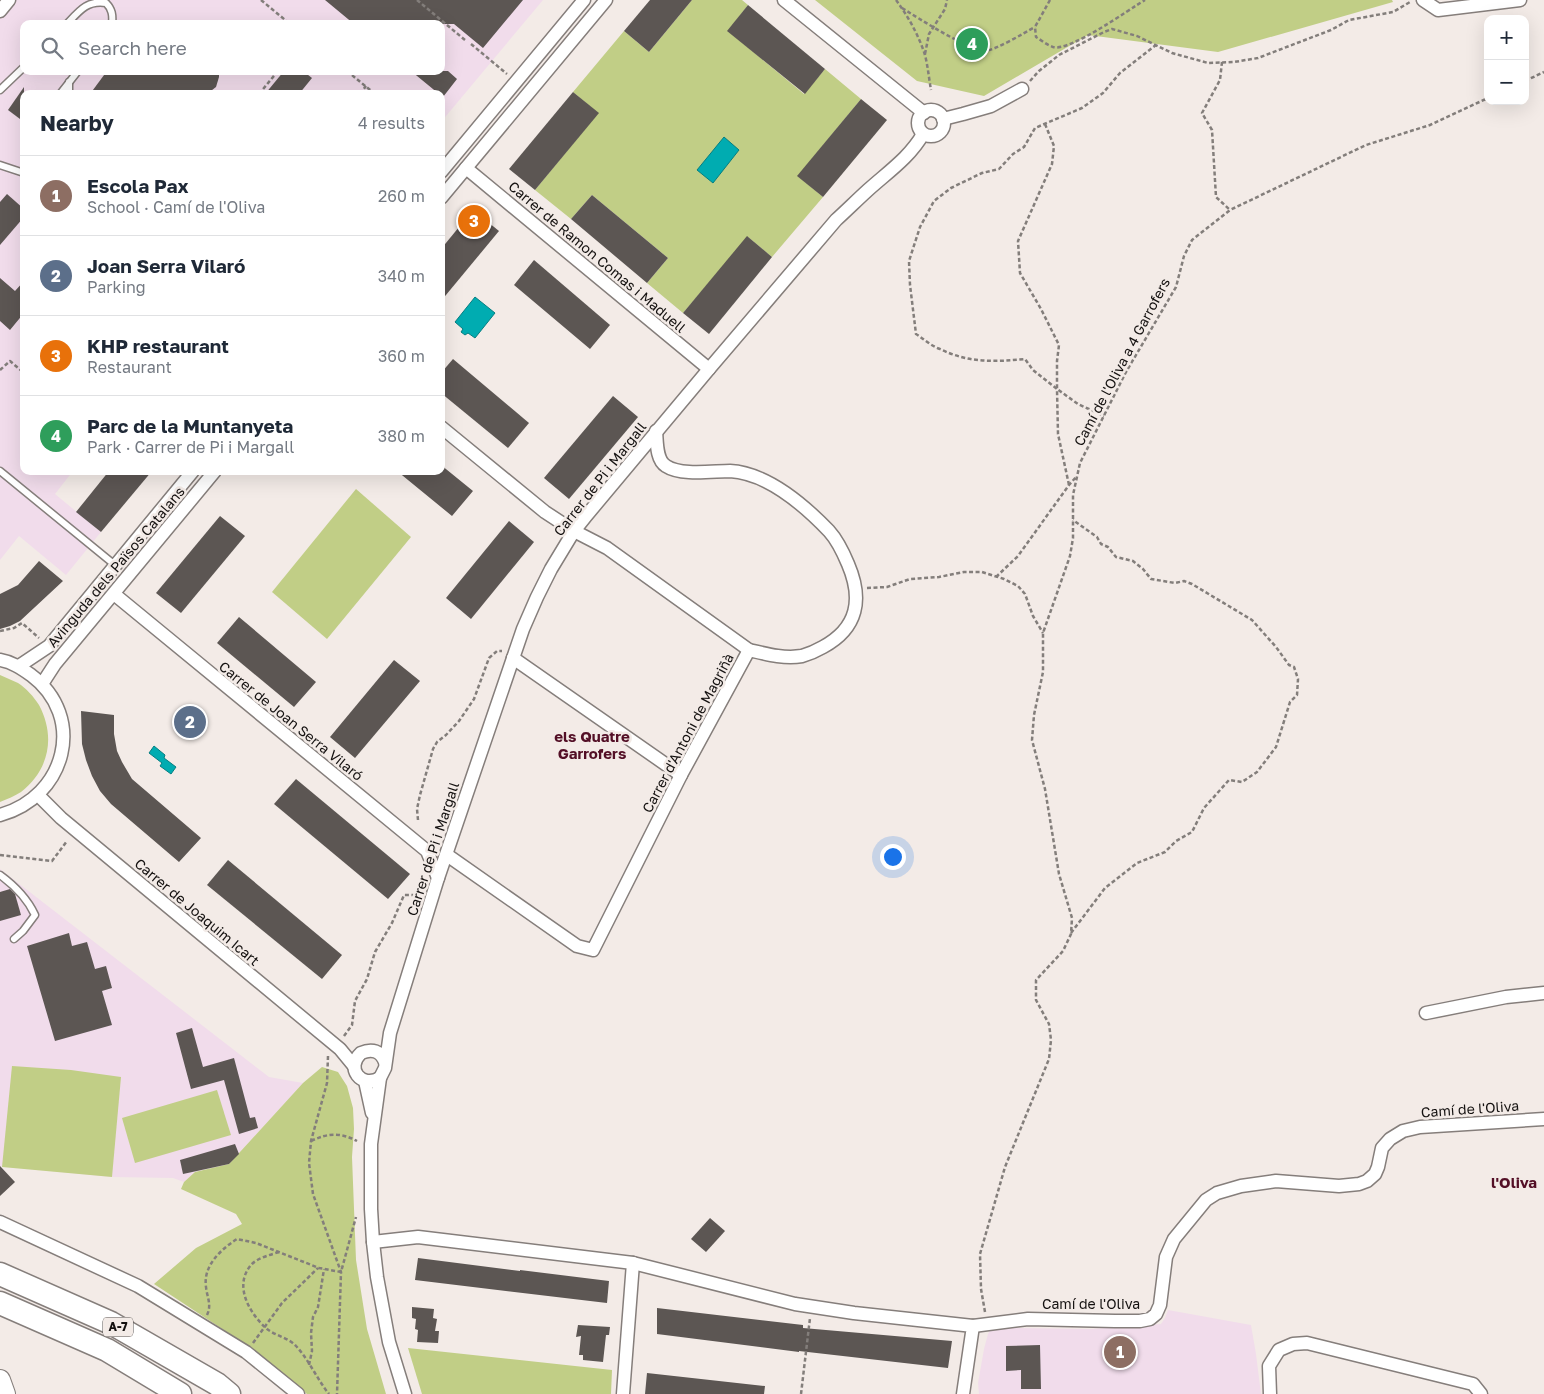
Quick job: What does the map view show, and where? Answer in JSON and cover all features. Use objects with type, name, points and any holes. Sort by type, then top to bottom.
[{"type":"highway","name":"A-7","points":[[0,1274],[111,1323],[217,1384],[230,1394]]},
{"type":"highway","name":"A-7","points":[[0,1303],[107,1350],[180,1394]]},
{"type":"highway","points":[[0,1380],[5,1394]]},
{"type":"street","points":[[0,11],[9,0]]},
{"type":"street","points":[[445,167],[584,0]]},
{"type":"street","points":[[445,193],[606,0]]},
{"type":"street","points":[[784,0],[924,113]]},
{"type":"street","points":[[1423,0],[1438,10],[1520,0]]},
{"type":"street","points":[[943,119],[991,106],[1022,89]]},
{"type":"street","points":[[930,111],[940,114],[943,119],[944,124],[939,133],[932,136],[924,134],[918,124],[919,118],[924,113],[930,111]]},
{"type":"street","name":"Carrer de Pi i Margall","points":[[405,1394],[389,1342],[377,1277],[373,1242],[371,1144],[380,1078],[385,1068],[390,1033],[438,878],[513,658],[537,597],[551,568],[574,531],[656,431],[836,220],[868,189],[905,158],[924,134]]},
{"type":"street","name":"Carrer de Ramon Comas i Maduell","points":[[466,168],[708,369]]},
{"type":"street","points":[[445,430],[545,512],[574,531],[607,548],[749,650]]},
{"type":"street","name":"Carrer d'Antoni de Magriñà","points":[[446,855],[577,946],[593,950],[681,775],[749,650],[768,655],[801,656],[812,653],[842,634],[851,622],[856,606],[856,587],[841,547],[830,533],[796,500],[775,486],[750,476],[733,472],[679,471],[666,466],[660,458],[656,431]]},
{"type":"street","name":"Avinguda dels Països Catalans","points":[[19,666],[49,646],[190,475]]},
{"type":"street","name":"Avinguda dels Països Catalans","points":[[42,684],[55,664],[212,475]]},
{"type":"street","name":"Carrer de Joan Serra Vilaró","points":[[114,594],[427,851],[438,878]]},
{"type":"street","points":[[513,658],[681,775]]},
{"type":"street","points":[[0,660],[19,666],[42,684],[53,698],[60,714],[63,732],[58,766],[49,782],[38,795],[26,804],[0,815]]},
{"type":"street","name":"Carrer de Joaquim Icart","points":[[38,795],[61,818],[340,1048],[354,1066]]},
{"type":"street","points":[[1426,1013],[1506,997],[1544,993]]},
{"type":"street","name":"Carrer de Pi i Margall","points":[[374,1122],[365,1081],[359,1078],[354,1061],[390,1033]]},
{"type":"street","name":"Carrer de Joaquim Icart","points":[[340,1048],[367,1051]]},
{"type":"street","points":[[367,1051],[380,1054],[385,1062]]},
{"type":"street","points":[[365,1081],[370,1082],[380,1078]]},
{"type":"street","name":"Camí de l'Oliva","points":[[373,1242],[418,1237],[634,1263],[795,1304],[854,1313],[973,1326],[1028,1319],[1140,1321],[1150,1319],[1156,1314],[1160,1305],[1166,1257],[1174,1239],[1206,1200],[1216,1193],[1241,1186],[1276,1181],[1339,1186],[1359,1184],[1367,1182],[1375,1174],[1382,1148],[1390,1139],[1403,1131],[1420,1127],[1544,1119]]},
{"type":"street","points":[[0,1222],[138,1286],[246,1352],[298,1394]]},
{"type":"street","points":[[623,1394],[634,1263]]},
{"type":"street","points":[[963,1394],[973,1326]]},
{"type":"street","points":[[1270,1394],[1269,1366],[1279,1350],[1293,1344],[1307,1343],[1473,1384],[1481,1394]]},
{"type":"lane","points":[[71,20],[89,3],[97,1],[106,3],[111,8],[113,20]]},
{"type":"lane","points":[[0,90],[20,71]]},
{"type":"lane","points":[[63,90],[75,75]]},
{"type":"lane","points":[[69,82],[69,90]]},
{"type":"lane","points":[[0,165],[20,172]]},
{"type":"lane","points":[[0,471],[115,565]]},
{"type":"lane","points":[[0,875],[25,898],[35,915],[23,931],[14,939]]},
{"type":"path","points":[[260,0],[285,20]]},
{"type":"path","points":[[417,0],[441,20]]},
{"type":"path","points":[[896,0],[902,8],[925,55],[931,90]]},
{"type":"path","points":[[925,55],[929,34],[945,9],[947,0]]},
{"type":"path","points":[[902,8],[972,48],[986,51],[1035,27],[1050,0]]},
{"type":"path","points":[[1035,27],[1036,36],[1045,43],[1054,47],[1066,46],[1088,35],[1145,0]]},
{"type":"path","points":[[1022,89],[1039,71],[1060,55],[1112,29],[1137,36],[1172,53],[1208,63],[1222,62],[1258,58],[1331,30],[1349,20],[1393,12],[1414,0]]},
{"type":"path","points":[[445,23],[465,40]]},
{"type":"path","points":[[471,44],[516,82]]},
{"type":"path","points":[[1104,416],[1078,404],[1057,389],[1033,370],[1026,360],[995,362],[972,360],[939,349],[916,334],[909,261],[920,227],[934,201],[951,188],[982,173],[999,169],[1013,154],[1024,147],[1035,128],[1082,108],[1103,93],[1120,73],[1156,46]]},
{"type":"path","points":[[1222,62],[1220,80],[1202,113],[1212,130],[1216,197],[1230,210]]},
{"type":"path","points":[[1529,79],[1544,72]]},
{"type":"path","points":[[262,90],[275,75]]},
{"type":"path","points":[[353,75],[370,90]]},
{"type":"path","points":[[363,90],[366,86]]},
{"type":"path","name":"Camí de l'Oliva a 4 Garrofers","points":[[1071,934],[1072,918],[1059,874],[1044,789],[1032,740],[1034,715],[1044,672],[1043,633],[1070,556],[1073,538],[1073,496],[1080,463],[1126,372],[1176,287],[1184,256],[1192,240],[1230,210],[1366,145],[1430,125],[1484,100]]},
{"type":"path","points":[[1045,124],[1054,146],[1052,164],[1018,241],[1020,273],[1041,308],[1059,345],[1057,361],[1058,434],[1069,485]]},
{"type":"path","points":[[0,370],[10,361],[20,369]]},
{"type":"path","points":[[996,577],[1018,556],[1069,485],[1077,477]]},
{"type":"path","points":[[988,1324],[980,1289],[980,1254],[1005,1167],[1049,1059],[1051,1040],[1049,1024],[1036,1000],[1036,980],[1063,951],[1071,934],[1105,888],[1137,862],[1165,852],[1176,841],[1192,832],[1204,808],[1229,780],[1242,782],[1257,772],[1276,747],[1290,702],[1297,695],[1298,679],[1294,667],[1289,665],[1252,620],[1192,584],[1184,581],[1175,583],[1152,579],[1133,562],[1116,557],[1108,547],[1101,544],[1097,537],[1073,520]]},
{"type":"path","points":[[856,587],[887,587],[910,579],[939,577],[964,572],[982,572],[1018,586],[1025,594],[1043,633]]},
{"type":"path","points":[[0,631],[14,628],[22,623],[49,646]]},
{"type":"path","points":[[418,820],[418,802],[433,749],[437,742],[446,736],[459,721],[474,699],[489,658],[497,651]]},
{"type":"path","points":[[0,855],[52,861],[67,841]]},
{"type":"path","points":[[345,1035],[352,1025],[355,1001],[367,979],[375,952],[392,923],[404,895],[416,895]]},
{"type":"path","points":[[327,1056],[327,1083],[311,1141],[310,1163],[313,1194],[341,1272]]},
{"type":"path","points":[[311,1141],[324,1135],[346,1135],[357,1141]]},
{"type":"path","points":[[338,1394],[341,1272],[356,1217]]},
{"type":"path","points":[[202,1325],[210,1310],[206,1277],[210,1263],[227,1246],[237,1240],[256,1244],[319,1268],[341,1272]]},
{"type":"path","points":[[279,1252],[252,1264],[246,1273],[244,1288],[247,1304],[266,1328],[276,1336],[287,1339],[296,1346],[329,1394]]},
{"type":"path","points":[[246,1352],[266,1328],[282,1303],[319,1268]]},
{"type":"path","points":[[309,1365],[312,1351],[311,1333],[313,1318],[318,1307],[324,1269]]},
{"type":"path","points":[[801,1394],[812,1306]]},
{"type":"shaded area","points":[[0,0],[543,0],[445,117],[445,90],[20,90],[20,475],[70,475],[55,494],[101,532],[66,575],[19,536],[0,560]]},
{"type":"shaded area","points":[[0,869],[269,1077],[303,1083],[229,1164],[195,1172],[184,1182],[173,1178],[112,1177],[0,1166]]},
{"type":"shaded area","points":[[1168,1310],[1251,1325],[1261,1394],[979,1394],[978,1383],[984,1349],[991,1329],[1090,1329],[1161,1324]]},
{"type":"green space","points":[[692,0],[742,0],[748,5],[728,31],[804,94],[825,69],[861,99],[798,176],[823,197],[772,257],[748,237],[683,313],[647,283],[668,258],[592,195],[571,219],[535,190],[598,113],[573,92],[624,31],[649,52]]},
{"type":"green space","points":[[815,0],[1392,0],[1393,2],[1218,52],[1088,35],[984,96],[917,81]]},
{"type":"green space","points":[[356,489],[411,537],[327,639],[272,592]]},
{"type":"green space","points":[[0,675],[21,685],[37,702],[44,717],[48,741],[43,763],[31,783],[21,792],[0,802]]},
{"type":"green space","points":[[12,1066],[71,1070],[121,1077],[112,1177],[2,1167]]},
{"type":"green space","points":[[322,1067],[338,1072],[347,1086],[353,1108],[352,1157],[356,1260],[367,1329],[386,1394],[307,1394],[242,1342],[154,1284],[196,1248],[242,1224],[236,1214],[181,1189],[184,1182],[195,1172],[229,1164],[303,1083]]},
{"type":"green space","points":[[217,1090],[231,1135],[135,1163],[122,1118]]},
{"type":"green space","points":[[408,1348],[612,1370],[611,1394],[422,1394]]},
{"type":"water","points":[[724,137],[739,150],[713,183],[697,170]]},
{"type":"water","points":[[475,297],[495,313],[475,338],[468,333],[465,335],[461,332],[463,329],[455,322]]},
{"type":"water","points":[[154,746],[165,755],[164,758],[176,767],[171,774],[160,766],[162,763],[149,753]]},
{"type":"building","points":[[325,0],[523,0],[483,48],[454,24],[445,24],[445,20],[349,20]]},
{"type":"building","points":[[650,0],[692,0],[649,52],[624,31]]},
{"type":"building","points":[[748,5],[825,69],[805,94],[727,31]]},
{"type":"building","points":[[445,71],[448,71],[457,79],[445,94],[445,90],[434,90],[416,75],[445,75]]},
{"type":"building","points":[[104,75],[219,75],[216,87],[212,90],[93,90]]},
{"type":"building","points":[[281,75],[308,75],[312,78],[302,90],[268,90]]},
{"type":"building","points":[[573,92],[599,113],[535,190],[509,169]]},
{"type":"building","points":[[20,93],[20,119],[8,110]]},
{"type":"building","points":[[861,99],[887,120],[823,197],[797,176]]},
{"type":"building","points":[[7,194],[20,205],[20,222],[0,245],[0,202]]},
{"type":"building","points":[[592,195],[668,258],[647,283],[571,219]]},
{"type":"building","points":[[473,210],[499,231],[445,296],[445,244]]},
{"type":"building","points":[[747,236],[772,257],[709,334],[683,313]]},
{"type":"building","points":[[534,260],[610,325],[590,349],[514,285]]},
{"type":"building","points":[[0,278],[15,291],[20,285],[20,318],[10,330],[0,321]]},
{"type":"building","points":[[453,359],[529,423],[508,448],[445,396],[445,368]]},
{"type":"building","points":[[613,396],[638,417],[569,499],[544,478]]},
{"type":"building","points":[[445,468],[473,491],[452,516],[402,475],[445,475]]},
{"type":"building","points":[[106,475],[149,475],[101,532],[76,512]]},
{"type":"building","points":[[220,516],[245,536],[181,613],[156,593]]},
{"type":"building","points":[[509,521],[534,542],[471,619],[446,598]]},
{"type":"building","points":[[39,561],[63,581],[20,621],[0,629],[0,594],[18,585]]},
{"type":"building","points":[[239,617],[316,682],[294,707],[217,643]]},
{"type":"building","points":[[394,660],[420,681],[355,758],[330,737]]},
{"type":"building","points":[[81,711],[114,715],[114,734],[117,751],[132,779],[201,838],[179,862],[111,804],[100,791],[92,776],[82,744]]},
{"type":"building","points":[[296,779],[410,874],[388,899],[274,804]]},
{"type":"building","points":[[228,860],[342,955],[322,979],[207,885]]},
{"type":"building","points":[[10,889],[15,894],[21,915],[0,921],[0,892]]},
{"type":"building","points":[[69,933],[72,946],[87,942],[95,969],[106,966],[112,988],[102,991],[112,1025],[55,1041],[27,946]]},
{"type":"building","points":[[192,1028],[203,1067],[234,1058],[250,1118],[255,1117],[258,1128],[239,1134],[224,1080],[191,1089],[176,1033]]},
{"type":"building","points":[[235,1144],[239,1154],[229,1164],[183,1174],[180,1160]]},
{"type":"building","points":[[0,1166],[15,1182],[0,1196]]},
{"type":"building","points":[[710,1218],[725,1231],[706,1252],[691,1239]]},
{"type":"building","points":[[418,1258],[609,1281],[607,1303],[415,1280]]},
{"type":"building","points":[[412,1307],[434,1309],[433,1318],[437,1319],[435,1331],[439,1331],[438,1343],[417,1342],[418,1330],[415,1329],[416,1319],[412,1318]]},
{"type":"building","points":[[657,1308],[803,1325],[803,1328],[952,1341],[948,1368],[657,1334]]},
{"type":"building","points":[[578,1325],[610,1327],[609,1335],[606,1335],[603,1362],[583,1360],[583,1355],[579,1355],[581,1336],[576,1337]]},
{"type":"building","points":[[1040,1345],[1041,1389],[1021,1389],[1021,1370],[1006,1371],[1006,1346]]},
{"type":"building","points":[[647,1373],[765,1386],[764,1394],[645,1394]]},
{"type":"place","name":"Parc de la Muntanyeta","points":[[972,44]]},
{"type":"place","name":"KHP restaurant","points":[[474,221]]},
{"type":"place","name":"Joan Serra Vilaró","points":[[190,722]]},
{"type":"place","name":"Escola Pax","points":[[1120,1352]]},
{"type":"district","name":"els Quatre Garrofers","points":[[592,746]]},
{"type":"district","name":"l'Oliva","points":[[1514,1183]]}]
